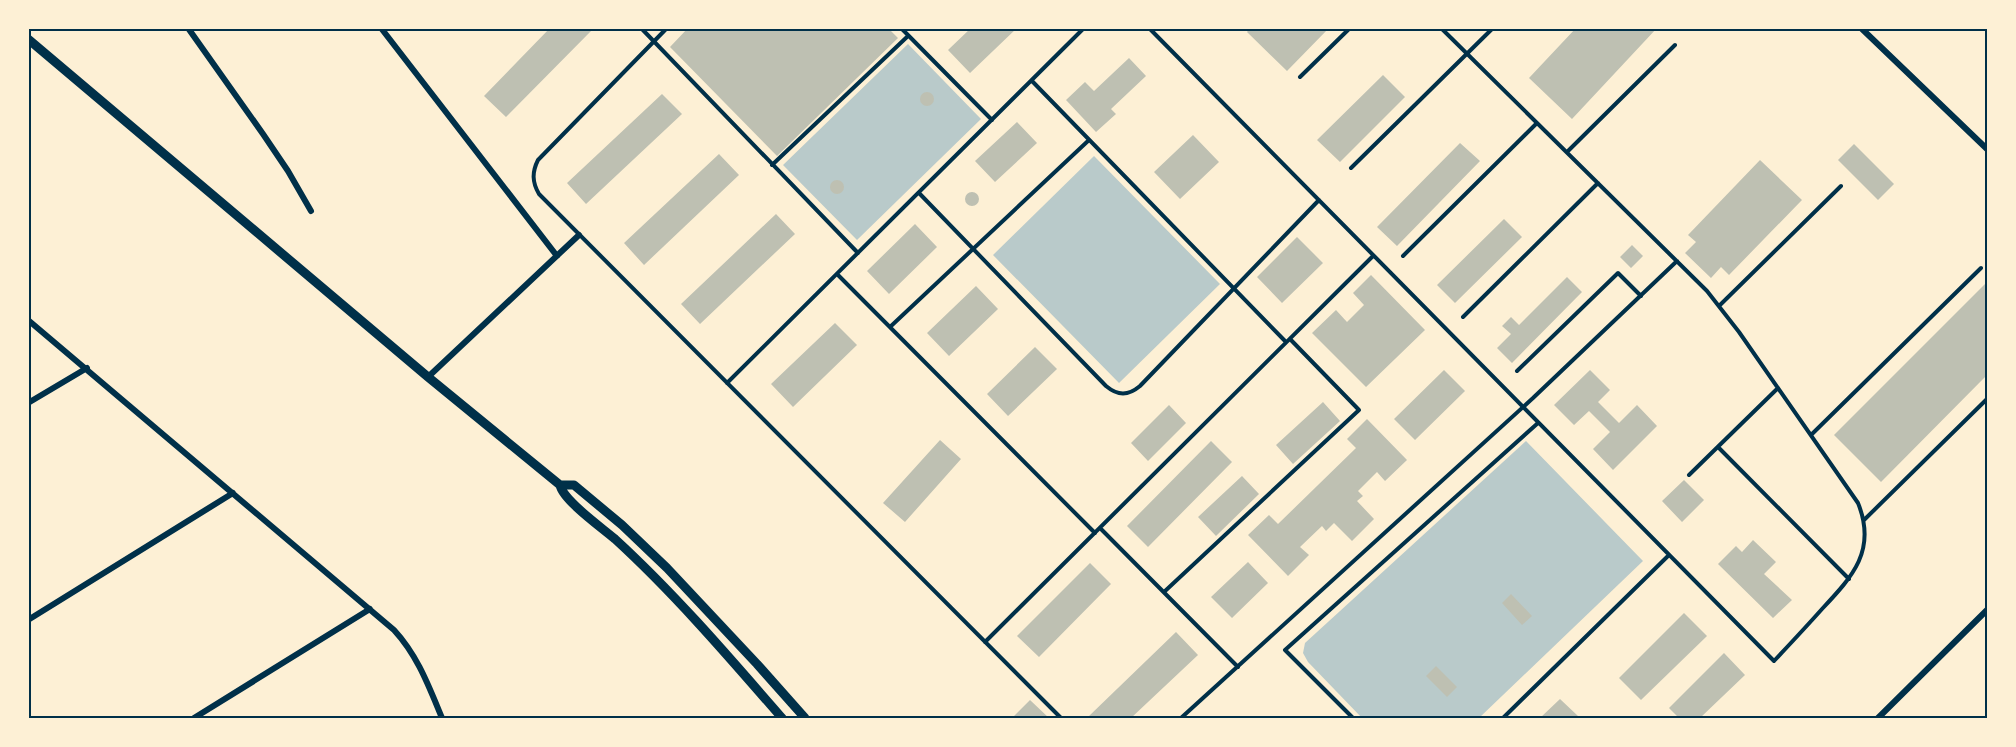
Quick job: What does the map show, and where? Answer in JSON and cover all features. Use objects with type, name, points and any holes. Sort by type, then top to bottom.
[{"type":"main road","points":[[28,39],[428,377],[560,485],[566,498],[622,546],[672,596],[782,718]]},
{"type":"main road","points":[[560,485],[574,485],[641,543],[735,640],[806,718]]},
{"type":"street","points":[[188,28],[288,171],[311,211]]},
{"type":"street","points":[[381,28],[557,256]]},
{"type":"street","points":[[1861,28],[1988,150]]},
{"type":"street","points":[[428,377],[579,235]]},
{"type":"street","points":[[28,320],[394,630],[412,652],[442,718]]},
{"type":"street","points":[[28,403],[87,368]]},
{"type":"street","points":[[28,620],[233,493]]},
{"type":"street","points":[[194,718],[370,609]]},
{"type":"street","points":[[1878,718],[1988,609]]},
{"type":"lane","points":[[641,28],[858,253]]},
{"type":"lane","points":[[667,28],[545,152],[535,167],[533,180],[538,194],[1061,718]]},
{"type":"lane","points":[[901,28],[992,120]]},
{"type":"lane","points":[[727,383],[1084,28]]},
{"type":"lane","points":[[1149,28],[1774,661],[1849,579],[1860,561],[1866,536],[1858,503],[1719,306],[1677,261],[1441,28]]},
{"type":"lane","points":[[1300,77],[1350,28]]},
{"type":"lane","points":[[1352,168],[1493,28]]},
{"type":"lane","points":[[772,165],[908,36]]},
{"type":"lane","points":[[1566,152],[1675,45]]},
{"type":"lane","points":[[1032,81],[1234,289],[1359,410],[1164,592]]},
{"type":"lane","points":[[1403,256],[1537,123]]},
{"type":"lane","points":[[890,327],[1089,140]]},
{"type":"lane","points":[[1463,317],[1598,183]]},
{"type":"lane","points":[[1719,306],[1841,186]]},
{"type":"lane","points":[[919,192],[1106,386],[1119,394],[1130,393],[1140,386],[1319,200]]},
{"type":"lane","points":[[985,642],[1373,256]]},
{"type":"lane","points":[[1182,718],[1523,407],[1677,261]]},
{"type":"lane","points":[[1811,435],[1981,268]]},
{"type":"lane","points":[[1517,372],[1618,273],[1641,296]]},
{"type":"lane","points":[[837,274],[1095,533]]},
{"type":"lane","points":[[1689,475],[1778,388]]},
{"type":"lane","points":[[1864,521],[1988,398]]},
{"type":"lane","points":[[1353,718],[1286,650],[1538,423]]},
{"type":"lane","points":[[1718,447],[1849,579]]},
{"type":"lane","points":[[1100,528],[1238,667]]},
{"type":"lane","points":[[1503,718],[1669,555]]},
{"type":"shaded area","points":[[908,44],[981,119],[857,240],[783,165]]},
{"type":"shaded area","points":[[1094,156],[1220,284],[1119,383],[993,255]]},
{"type":"shaded area","points":[[1526,441],[1643,561],[1479,718],[1362,718],[1308,662],[1303,653],[1305,643]]},
{"type":"building","points":[[550,28],[594,28],[506,117],[484,96]]},
{"type":"building","points":[[688,28],[888,28],[898,38],[777,156],[670,47]]},
{"type":"building","points":[[971,28],[1017,28],[970,73],[948,50]]},
{"type":"building","points":[[1250,28],[1329,28],[1287,71],[1247,32]]},
{"type":"building","points":[[1576,28],[1657,28],[1572,119],[1529,78]]},
{"type":"building","points":[[1129,58],[1146,76],[1111,109],[1116,114],[1096,132],[1066,100],[1085,82],[1094,91]]},
{"type":"building","points":[[1383,75],[1405,97],[1340,162],[1317,140]]},
{"type":"building","points":[[927,92],[932,94],[934,99],[932,104],[927,106],[922,104],[920,99],[922,94]]},
{"type":"building","points":[[662,94],[682,114],[586,204],[567,183]]},
{"type":"building","points":[[1017,122],[1037,143],[995,182],[975,161]]},
{"type":"building","points":[[1193,135],[1219,162],[1180,199],[1154,172]]},
{"type":"building","points":[[1460,143],[1480,161],[1397,246],[1377,227]]},
{"type":"building","points":[[1854,144],[1894,184],[1878,200],[1838,160]]},
{"type":"building","points":[[719,154],[739,175],[644,265],[624,243]]},
{"type":"building","points":[[1760,160],[1802,200],[1729,275],[1721,267],[1711,278],[1685,253],[1696,242],[1688,235]]},
{"type":"building","points":[[837,180],[842,182],[844,187],[842,192],[837,194],[832,192],[830,187],[832,182]]},
{"type":"building","points":[[972,192],[977,194],[979,199],[977,204],[972,206],[967,204],[965,199],[967,194]]},
{"type":"building","points":[[776,214],[795,234],[700,324],[681,304]]},
{"type":"building","points":[[1504,219],[1522,237],[1455,303],[1437,285]]},
{"type":"building","points":[[915,224],[937,247],[889,294],[867,271]]},
{"type":"building","points":[[1297,237],[1323,263],[1282,303],[1257,277]]},
{"type":"building","points":[[1632,245],[1643,256],[1631,268],[1620,257]]},
{"type":"building","points":[[1371,275],[1425,330],[1366,387],[1312,333],[1336,310],[1347,322],[1364,305],[1353,293]]},
{"type":"building","points":[[1567,277],[1582,292],[1512,363],[1497,348],[1511,334],[1502,326],[1511,317],[1519,325]]},
{"type":"building","points":[[1988,281],[1988,374],[1881,482],[1834,435]]},
{"type":"building","points":[[976,286],[998,309],[949,356],[927,333]]},
{"type":"building","points":[[835,323],[857,345],[793,407],[771,384]]},
{"type":"building","points":[[1035,347],[1057,369],[1008,416],[987,394]]},
{"type":"building","points":[[1444,370],[1465,391],[1415,440],[1394,419]]},
{"type":"building","points":[[1590,370],[1610,390],[1598,402],[1619,423],[1637,405],[1657,426],[1613,470],[1593,449],[1610,432],[1589,411],[1574,425],[1554,405]]},
{"type":"building","points":[[1323,402],[1340,421],[1293,464],[1276,445]]},
{"type":"building","points":[[1169,405],[1186,423],[1148,461],[1131,443]]},
{"type":"building","points":[[1367,419],[1407,460],[1385,481],[1377,472],[1358,491],[1363,496],[1357,501],[1374,519],[1352,541],[1334,523],[1326,531],[1322,526],[1300,547],[1309,555],[1288,576],[1248,535],[1269,515],[1278,524],[1356,448],[1347,439]]},
{"type":"building","points":[[940,440],[961,459],[905,522],[883,503]]},
{"type":"building","points":[[1211,441],[1232,462],[1148,547],[1127,526]]},
{"type":"building","points":[[1242,476],[1259,494],[1216,536],[1198,517]]},
{"type":"building","points":[[1684,480],[1704,500],[1682,522],[1662,501]]},
{"type":"building","points":[[1753,540],[1776,562],[1764,574],[1792,600],[1773,618],[1718,564],[1736,546],[1742,552]]},
{"type":"building","points":[[1248,562],[1268,583],[1232,618],[1211,597]]},
{"type":"building","points":[[1090,563],[1111,584],[1039,657],[1017,636]]},
{"type":"building","points":[[1511,594],[1532,616],[1522,625],[1502,603]]},
{"type":"building","points":[[1684,613],[1707,636],[1641,700],[1619,678]]},
{"type":"building","points":[[1176,632],[1198,655],[1131,718],[1092,718],[1089,716]]},
{"type":"building","points":[[1724,653],[1745,675],[1700,718],[1679,718],[1669,708]]},
{"type":"building","points":[[1436,666],[1457,687],[1447,697],[1426,676]]},
{"type":"building","points":[[1560,699],[1578,716],[1576,718],[1540,718]]},
{"type":"building","points":[[1030,700],[1049,718],[1012,718]]}]
